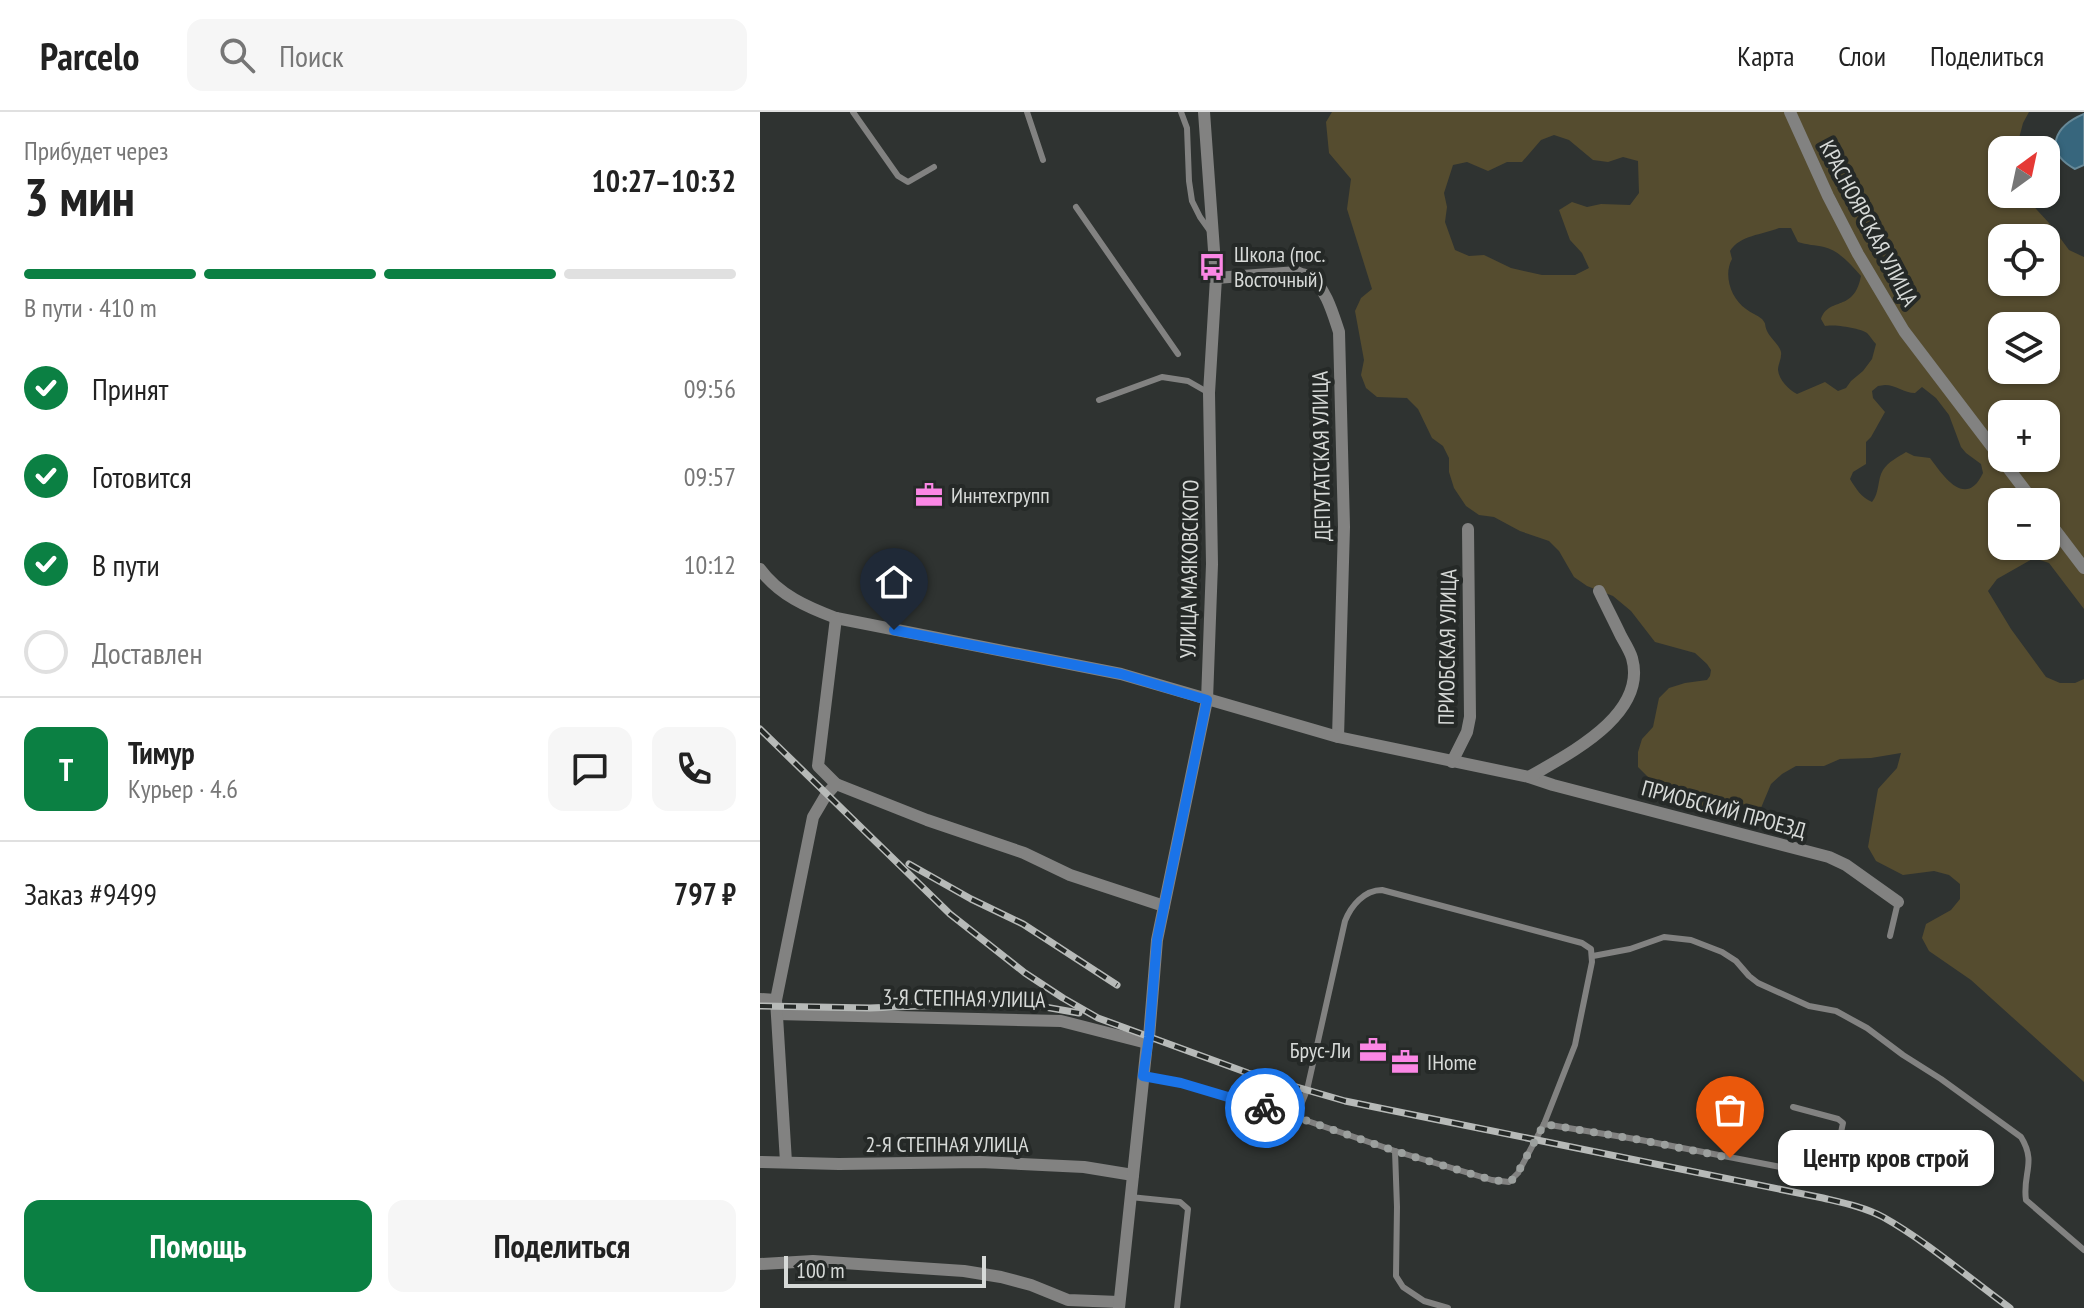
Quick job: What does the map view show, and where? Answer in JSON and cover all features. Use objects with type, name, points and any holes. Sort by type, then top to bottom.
[{"type":"street","name":"УЛИЦА МАЯКОВСКОГО","points":[[1119,1305],[1157,940],[1207,700],[1212,564],[1209,393],[1216,278],[1204,112]]},
{"type":"street","name":"КРАСНОЯРСКАЯ УЛИЦА","points":[[1790,112],[1846,231],[1904,331],[2023,488]]},
{"type":"street","name":"ДЕПУТАТСКАЯ УЛИЦА","points":[[1216,278],[1297,272],[1309,276],[1320,289],[1339,332],[1344,527],[1338,737]]},
{"type":"street","name":"ПРИОБСКАЯ УЛИЦА","points":[[1452,762],[1467,732],[1470,717],[1468,529]]},
{"type":"street","points":[[2060,536],[2084,568]]},
{"type":"street","name":"ПРИОБСКИЙ ПРОЕЗД","points":[[760,569],[796,602],[836,618],[1121,674],[1338,737],[1529,777],[1829,857],[1846,865],[1898,902]]},
{"type":"street","points":[[1529,777],[1579,749],[1604,729],[1631,694],[1635,679],[1632,658],[1599,591]]},
{"type":"street","points":[[836,618],[818,766],[836,784],[927,820],[1024,853],[1070,875],[1164,906]]},
{"type":"street","points":[[786,1162],[776,1000],[813,817],[836,784]]},
{"type":"street","points":[[760,999],[776,1000]]},
{"type":"street","name":"3-Я СТЕПНАЯ УЛИЦА","points":[[777,1014],[1061,1021],[1147,1043]]},
{"type":"street","name":"2-Я СТЕПНАЯ УЛИЦА","points":[[760,1162],[980,1162],[1084,1167],[1133,1175]]},
{"type":"street","points":[[760,1264],[813,1261],[964,1271],[1031,1285],[1068,1300],[1119,1305]]},
{"type":"lane","points":[[853,112],[898,176],[908,182],[934,167]]},
{"type":"lane","points":[[1181,112],[1187,128],[1192,201],[1212,234]]},
{"type":"lane","points":[[1031,113],[1043,160]]},
{"type":"lane","points":[[1076,207],[1178,354]]},
{"type":"lane","points":[[1099,400],[1162,377],[1188,381],[1209,393]]},
{"type":"lane","points":[[1143,1076],[1181,1083],[1296,1117],[1395,1151],[1492,1180],[1509,1182],[1518,1173],[1544,1124],[1575,1045],[1593,956],[1591,949],[1582,943],[1374,890],[1354,905],[1345,921],[1311,1074],[1296,1117]]},
{"type":"lane","points":[[1890,936],[1898,902]]},
{"type":"lane","points":[[1593,956],[1630,949],[1664,937],[1691,940],[1722,952],[1758,983],[1783,996],[1809,1006],[1836,1011],[1867,1028],[2021,1137],[2028,1147],[2030,1165],[2026,1200],[2084,1250]]},
{"type":"lane","points":[[1544,1124],[1827,1176],[1833,1170],[1843,1123],[1793,1107]]},
{"type":"lane","points":[[1395,1151],[1396,1276],[1403,1287],[1424,1301],[1448,1308]]},
{"type":"lane","points":[[1130,1197],[1180,1202],[1188,1209],[1177,1308]]},
{"type":"shaded area","points":[[1332,112],[2029,112],[2020,136],[1988,136],[1988,208],[2035,208],[2050,224],[1988,224],[1988,296],[2060,296],[2060,238],[2069,250],[2084,257],[2084,609],[2049,563],[2040,560],[2060,560],[2060,488],[1988,488],[1988,560],[2030,560],[1997,579],[1988,591],[2046,677],[2060,683],[2075,683],[2084,679],[2084,1082],[1971,980],[1929,951],[1922,938],[1926,924],[1951,910],[1960,899],[1960,884],[1949,875],[1934,871],[1903,875],[1876,861],[1868,847],[1878,789],[1897,768],[1901,753],[1840,759],[1824,766],[1796,766],[1771,784],[1758,815],[1743,821],[1727,821],[1713,816],[1658,787],[1638,767],[1638,752],[1642,739],[1653,727],[1659,698],[1669,688],[1707,680],[1711,670],[1695,653],[1655,642],[1631,611],[1613,596],[1574,577],[1559,551],[1549,541],[1520,531],[1494,517],[1479,515],[1466,506],[1454,488],[1449,458],[1443,446],[1432,438],[1418,409],[1407,398],[1377,397],[1366,388],[1361,375],[1364,360],[1355,311],[1361,298],[1372,289],[1347,209],[1351,179],[1329,153],[1326,122]],"holes":[[[1554,135],[1569,140],[1593,160],[1608,162],[1623,157],[1638,161],[1639,193],[1630,205],[1587,207],[1572,202],[1559,210],[1570,240],[1582,253],[1589,268],[1575,275],[1542,275],[1511,268],[1484,255],[1469,256],[1455,250],[1445,222],[1447,207],[1444,193],[1453,165],[1467,162],[1488,171],[1507,162],[1522,162],[1541,140]],[[1779,228],[1791,228],[1798,242],[1835,252],[1861,276],[1853,295],[1830,308],[1821,319],[1825,326],[1864,331],[1876,344],[1872,359],[1846,388],[1838,391],[1825,382],[1797,394],[1791,390],[1779,374],[1781,352],[1768,334],[1764,322],[1741,305],[1733,293],[1728,272],[1732,259],[1730,251],[1739,242]],[[1878,386],[1893,386],[1915,393],[1922,387],[1936,398],[1949,415],[1961,447],[1981,464],[1983,473],[1970,489],[1962,489],[1948,481],[1930,458],[1906,452],[1883,470],[1872,502],[1862,495],[1850,479],[1853,472],[1866,464],[1866,442],[1885,412],[1873,398],[1872,391]]]},
{"type":"water","points":[[2084,114],[2084,165],[2075,169],[2060,156],[2058,136],[2074,119]]},
{"type":"railway","points":[[760,729],[950,914],[1025,973],[1098,1018],[1248,1073],[1345,1101],[1861,1208],[1883,1217],[1915,1237],[2010,1308]]},
{"type":"railway","points":[[909,864],[1023,924],[1117,985]]},
{"type":"railway","points":[[760,1006],[870,1008],[1016,1002],[1079,1013]]},
{"type":"way so far","points":[[1265,1108],[1395,1151],[1492,1180],[1509,1182],[1515,1178],[1544,1124],[1730,1158]]},
{"type":"place","name":"Школа (пос. Восточный)","points":[[1212,267]]},
{"type":"place","name":"Иннтехгрупп","points":[[929,495]]},
{"type":"place","name":"Брус-Ли","points":[[1373,1050]]},
{"type":"place","name":"IHome","points":[[1405,1062]]},
{"type":"place","name":"Центр кров строй","points":[[1730,1158]]},
{"type":"route","points":[[894,630],[1121,674],[1207,700],[1157,940],[1143,1076],[1181,1083],[1265,1108]]}]
